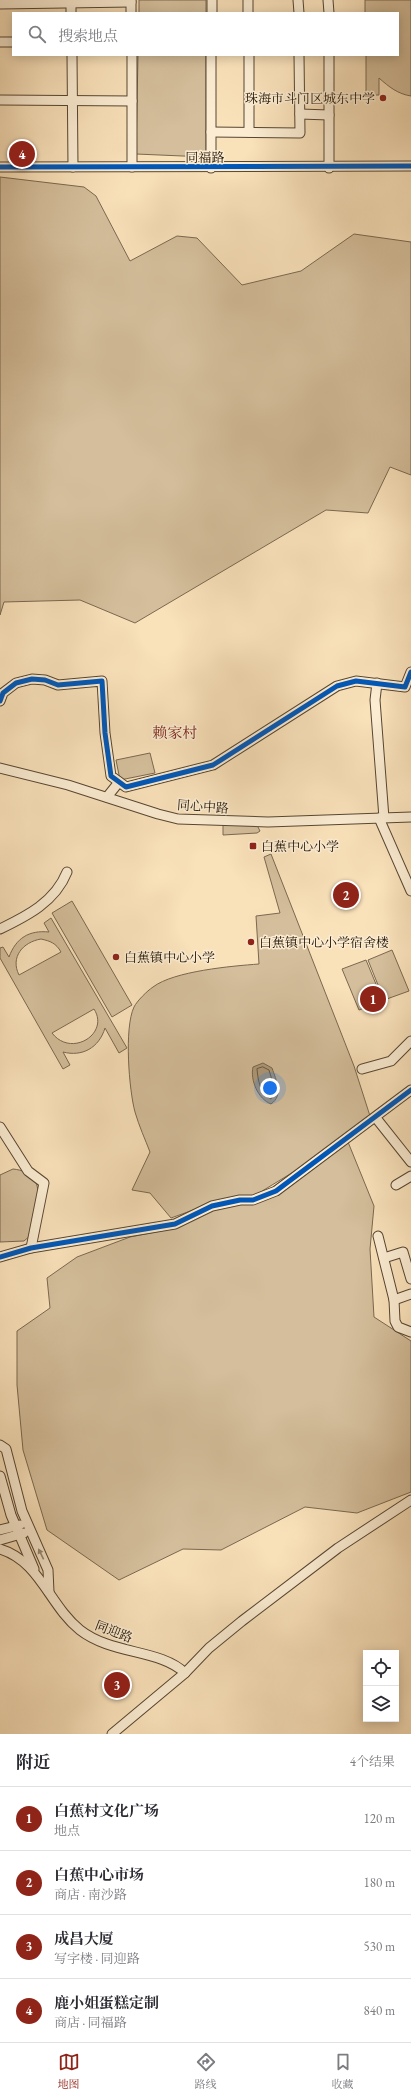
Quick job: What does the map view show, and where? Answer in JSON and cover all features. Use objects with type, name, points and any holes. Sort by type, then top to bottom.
[{"type":"street","points":[[212,0],[212,12]]},
{"type":"street","points":[[248,0],[248,12]]},
{"type":"street","points":[[298,0],[299,12]]},
{"type":"street","points":[[328,0],[328,12]]},
{"type":"street","points":[[71,1],[71,12]]},
{"type":"street","points":[[0,4],[71,1],[131,1],[131,12]]},
{"type":"street","points":[[0,42],[12,42]]},
{"type":"street","points":[[72,56],[73,167]]},
{"type":"street","points":[[132,56],[132,167]]},
{"type":"street","points":[[211,168],[212,56]]},
{"type":"street","points":[[249,56],[250,132]]},
{"type":"street","points":[[211,132],[300,133],[299,56]]},
{"type":"street","points":[[329,56],[329,168]]},
{"type":"street","points":[[0,100],[132,101]]},
{"type":"street","points":[[300,114],[329,115]]},
{"type":"street","name":"同福路","points":[[0,166],[211,168],[411,166]]},
{"type":"street","points":[[0,701],[2,693],[24,680],[38,679],[58,685],[102,681],[105,733],[111,776],[126,787],[213,765],[337,686],[356,681],[405,687],[411,672]]},
{"type":"street","points":[[377,683],[375,700],[382,818],[411,891]]},
{"type":"street","name":"同心中路","points":[[0,768],[68,785],[158,814],[195,820],[268,822],[411,817]]},
{"type":"street","points":[[106,797],[119,782]]},
{"type":"street","points":[[0,929],[28,914],[50,898],[63,882],[67,872]]},
{"type":"street","points":[[362,1069],[391,1061],[411,1041]]},
{"type":"street","points":[[0,1257],[32,1248],[175,1224],[212,1206],[265,1196],[276,1191],[376,1118],[411,1090]]},
{"type":"street","points":[[376,1118],[411,1162]]},
{"type":"street","points":[[0,1127],[28,1171],[44,1183],[32,1248]]},
{"type":"street","points":[[396,1185],[411,1176]]},
{"type":"street","points":[[378,1236],[394,1300],[395,1321],[398,1327],[411,1332]]},
{"type":"street","points":[[384,1258],[403,1252],[411,1279]]},
{"type":"street","points":[[394,1300],[411,1294]]},
{"type":"street","points":[[0,1445],[6,1449],[28,1527],[48,1570],[49,1592]]},
{"type":"street","points":[[0,1501],[1,1478]]},
{"type":"street","points":[[1,1478],[17,1530],[37,1575]]},
{"type":"street","points":[[112,1734],[185,1673],[209,1648],[338,1548],[411,1500]]},
{"type":"street","points":[[0,1540],[17,1530],[28,1527]]},
{"type":"street","points":[[0,1530],[17,1530]]},
{"type":"street","points":[[0,1549],[17,1556],[37,1575]]},
{"type":"street","name":"同迎路","points":[[37,1575],[67,1619],[93,1639],[109,1646],[168,1661],[185,1673]]},
{"type":"shaded area","points":[[139,0],[206,0],[206,12],[139,12]]},
{"type":"shaded area","points":[[365,0],[411,0],[411,96],[394,90],[379,78],[379,95],[366,95],[366,56],[399,56],[399,12],[365,12]]},
{"type":"shaded area","points":[[138,56],[206,56],[206,157],[136,154]]},
{"type":"shaded area","points":[[0,177],[84,187],[96,196],[130,261],[177,236],[197,238],[242,285],[301,271],[354,234],[411,242],[411,475],[390,467],[368,513],[326,510],[135,623],[80,600],[4,602],[0,615]]},
{"type":"shaded area","points":[[150,753],[155,773],[120,780],[116,760]]},
{"type":"shaded area","points":[[223,824],[257,825],[260,831],[257,833],[223,835]]},
{"type":"shaded area","points":[[271,854],[354,1066],[370,1116],[313,1160],[254,1196],[218,1201],[171,1218],[150,1193],[132,1190],[150,1152],[135,1112],[129,1075],[128,1044],[131,1017],[134,1007],[140,999],[162,982],[189,973],[204,970],[259,964],[256,916],[280,913],[264,857]]},
{"type":"shaded area","points":[[72,901],[132,1005],[112,1017],[52,913]]},
{"type":"shaded area","points":[[51,918],[127,1048],[119,1053],[105,1028],[99,1041],[89,1049],[77,1053],[63,1052],[70,1065],[63,1069],[0,958],[0,948],[3,947],[9,957],[19,940],[35,932],[49,932],[44,923]],"holes":[[[41,939],[57,946],[61,952],[19,975],[16,962],[20,951],[29,943]],[[94,1009],[98,1018],[97,1027],[93,1034],[86,1040],[78,1043],[69,1043],[60,1040],[52,1033]]]},
{"type":"shaded area","points":[[392,950],[409,991],[384,1000],[368,960]]},
{"type":"shaded area","points":[[366,960],[383,1001],[359,1010],[342,969]]},
{"type":"shaded area","points":[[348,1142],[374,1206],[370,1249],[374,1317],[411,1341],[411,1492],[357,1513],[305,1507],[221,1550],[183,1549],[119,1580],[47,1530],[23,1450],[17,1385],[17,1331],[50,1308],[47,1278],[77,1257],[130,1237],[176,1228],[205,1212],[235,1202],[249,1204],[292,1185]]},
{"type":"shaded area","points":[[13,1169],[25,1172],[33,1177],[37,1185],[38,1204],[31,1235],[24,1241],[0,1242],[0,1175]]},
{"type":"water","points":[[263,1063],[272,1068],[278,1087],[277,1096],[271,1104],[266,1102],[259,1094],[253,1078],[253,1067]]},
{"type":"cycle path","points":[[0,167],[411,166]]},
{"type":"cycle path","points":[[0,701],[3,693],[16,683],[32,679],[45,680],[58,685],[102,681],[105,733],[111,776],[126,787],[213,765],[337,686],[356,681],[405,687],[411,672]]},
{"type":"cycle path","points":[[0,1257],[31,1248],[175,1224],[212,1206],[240,1200],[253,1200],[276,1191],[411,1090]]},
{"type":"place","name":"珠海市斗门区城东中学","points":[[383,98]]},
{"type":"place","name":"鹿小姐蛋糕定制","points":[[22,154]]},
{"type":"place","name":"白蕉中心小学","points":[[253,846]]},
{"type":"place","name":"白蕉中心市场","points":[[346,895]]},
{"type":"place","name":"白蕉镇中心小学宿舍楼","points":[[251,942]]},
{"type":"place","name":"白蕉镇中心小学","points":[[116,957]]},
{"type":"place","name":"白蕉村文化广场","points":[[373,999]]},
{"type":"place","name":"成昌大厦","points":[[117,1685]]},
{"type":"district","name":"赖家村","points":[[175,733]]}]
